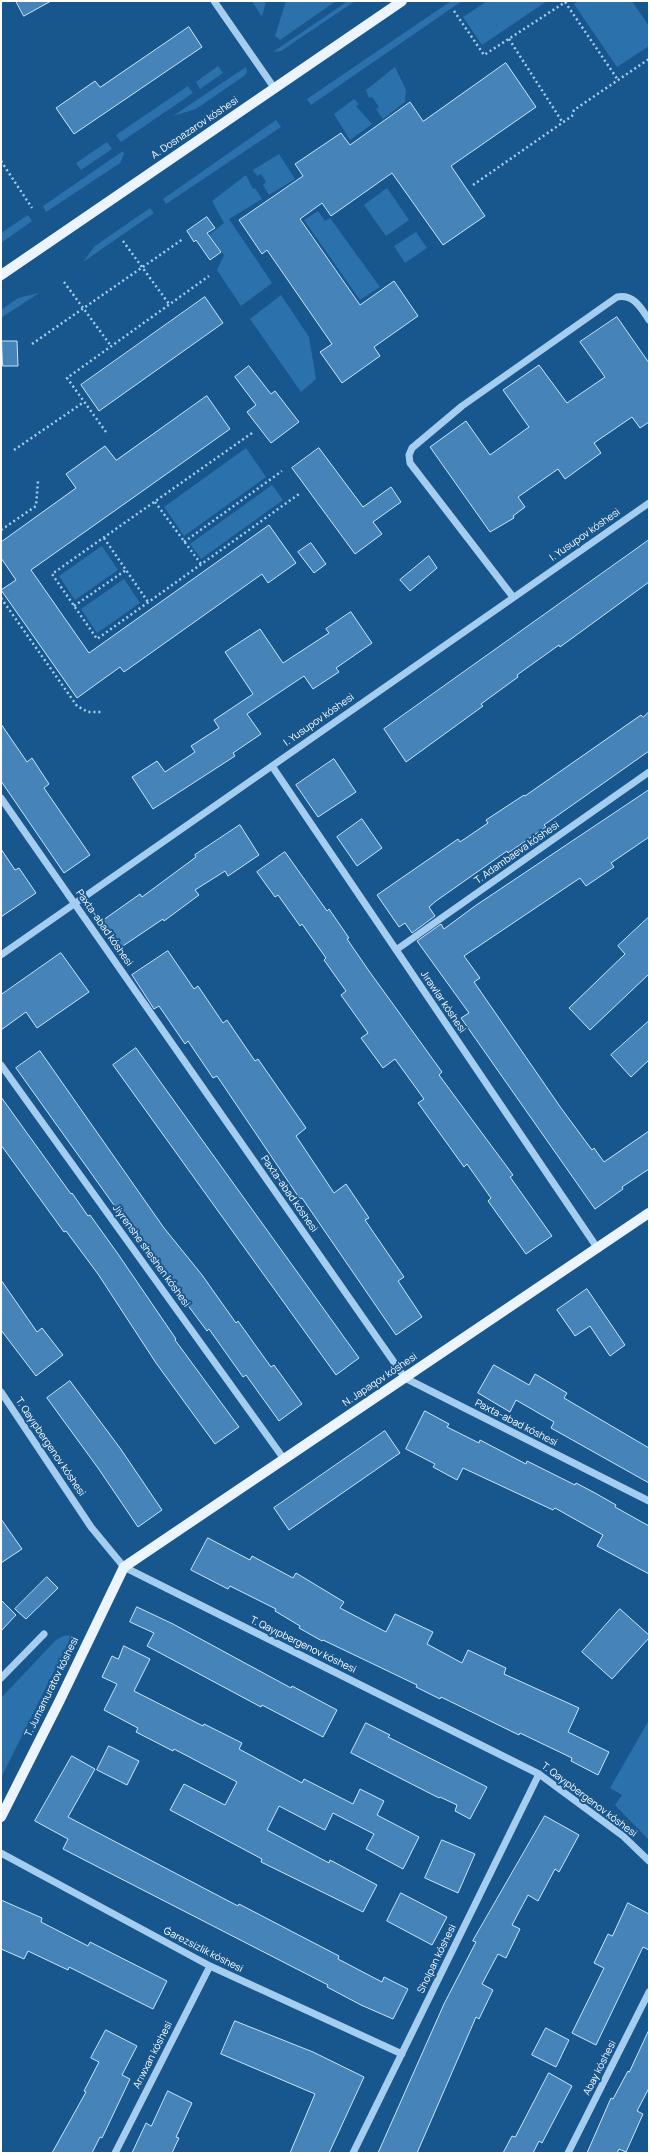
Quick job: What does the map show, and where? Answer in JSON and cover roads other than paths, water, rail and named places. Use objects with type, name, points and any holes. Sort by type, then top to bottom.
[{"type":"main road","name":"A. Dosnazarov kóshesi","points":[[1,275],[402,1]]},
{"type":"main road","name":"N. Japaqov kóshesi","points":[[124,1567],[598,1249],[649,1213]]},
{"type":"main road","name":"T. Jumamuratov kóshesi","points":[[1,1817],[59,1702],[124,1567]]},
{"type":"street","points":[[214,1],[275,89]]},
{"type":"street","points":[[513,597],[410,463],[412,448],[462,406],[618,297],[624,296],[633,298],[649,320]]},
{"type":"street","name":"I. Yusupov kóshesi","points":[[1,955],[649,503]]},
{"type":"street","name":"Jırawlar kóshesi","points":[[272,766],[598,1249]]},
{"type":"street","name":"T. Adambaeva kóshesi","points":[[396,950],[649,772]]},
{"type":"street","name":"Paxta-abad kóshesi","points":[[1,798],[405,1378],[649,1501]]},
{"type":"street","name":"Jiyrenshe sheshen kóshesi","points":[[1,1065],[284,1459]]},
{"type":"street","name":"T. Qayıpbergenov kóshesi","points":[[1,1392],[92,1527],[124,1567],[539,1774],[623,1836],[649,1861]]},
{"type":"street","points":[[1,1678],[44,1634]]},
{"type":"street","name":"Sholpan kóshesi","points":[[353,2153],[539,1774]]},
{"type":"street","name":"Ǵarezsizlik kóshesi","points":[[1,1853],[210,1966],[402,2054]]},
{"type":"street","name":"Arıwxan kóshesi","points":[[115,2153],[210,1966]]},
{"type":"street","name":"Abay kóshesi","points":[[568,2153],[649,1992]]}]
